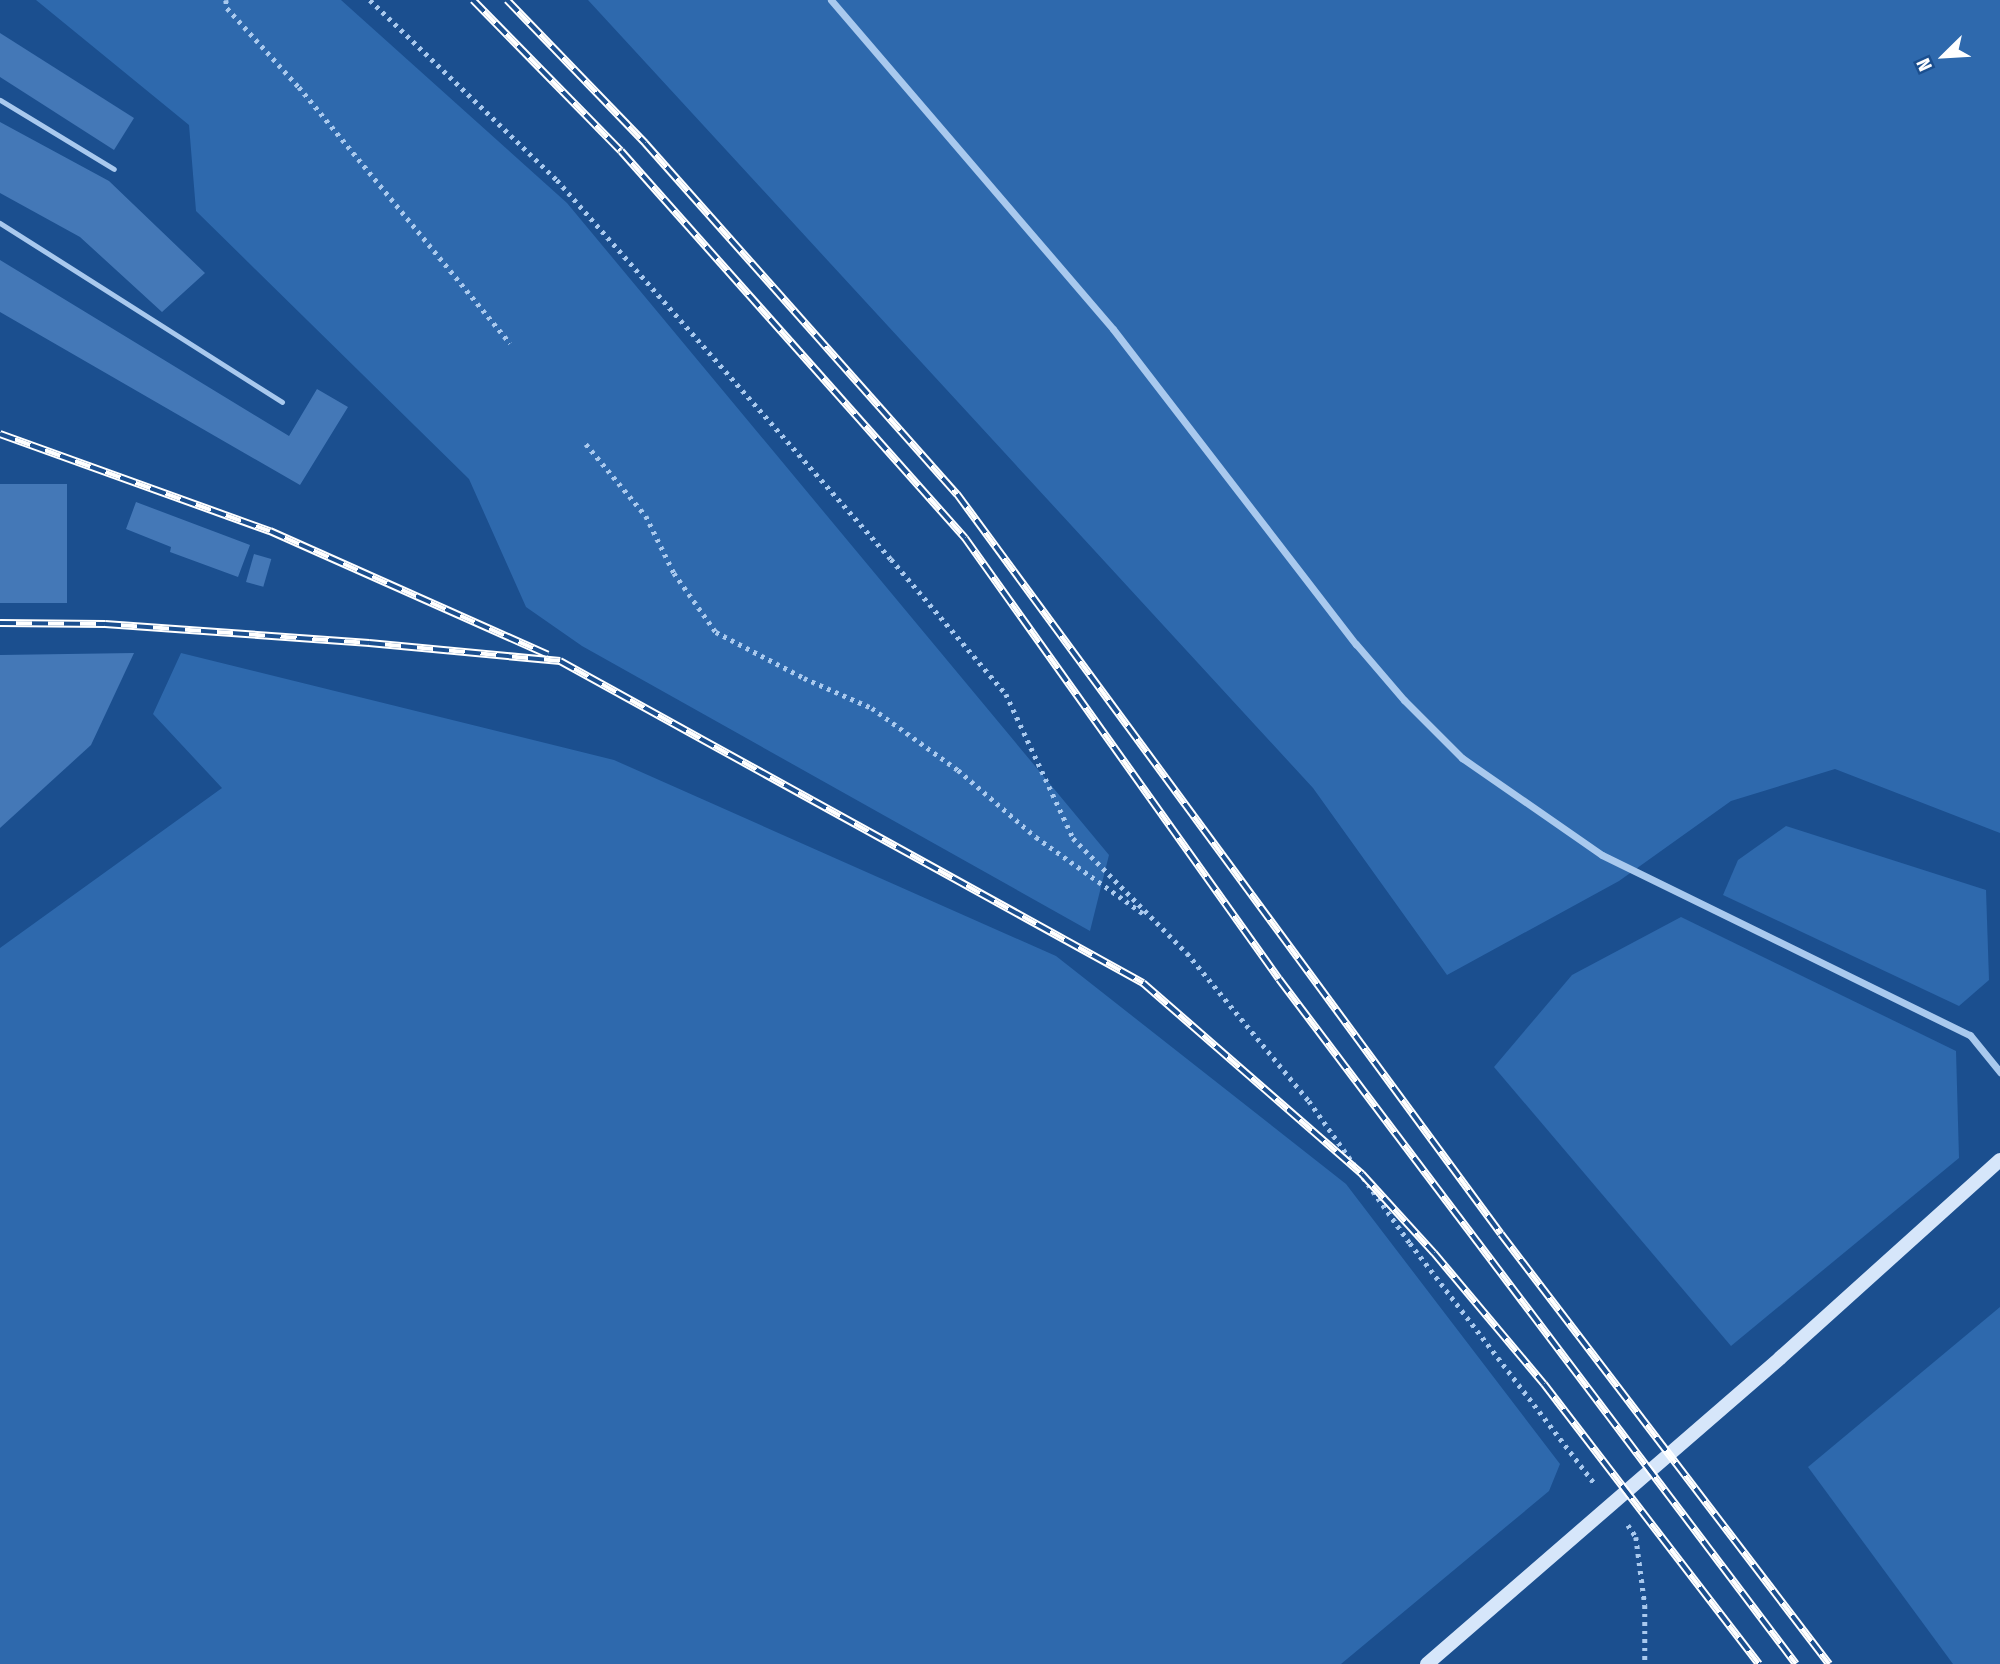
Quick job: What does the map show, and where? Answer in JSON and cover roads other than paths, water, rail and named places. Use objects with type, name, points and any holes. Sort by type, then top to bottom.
[{"type":"main road","points":[[1427,1664],[1780,1358],[2000,1160]]},
{"type":"street","points":[[831,0],[1113,329],[1356,644],[1404,700],[1462,758],[1602,855],[1970,1035],[2000,1072]]},
{"type":"lane","points":[[0,100],[114,169]]},
{"type":"lane","points":[[0,223],[282,402]]},
{"type":"railway","points":[[473,0],[621,151],[965,538],[1279,979],[1796,1664]]},
{"type":"railway","points":[[507,0],[645,143],[957,494],[1501,1234],[1829,1664]]},
{"type":"railway","points":[[0,434],[270,531],[548,655]]},
{"type":"railway","points":[[0,623],[105,624],[369,643],[560,661],[1143,983],[1362,1174],[1434,1253],[1544,1384],[1759,1664]]}]
